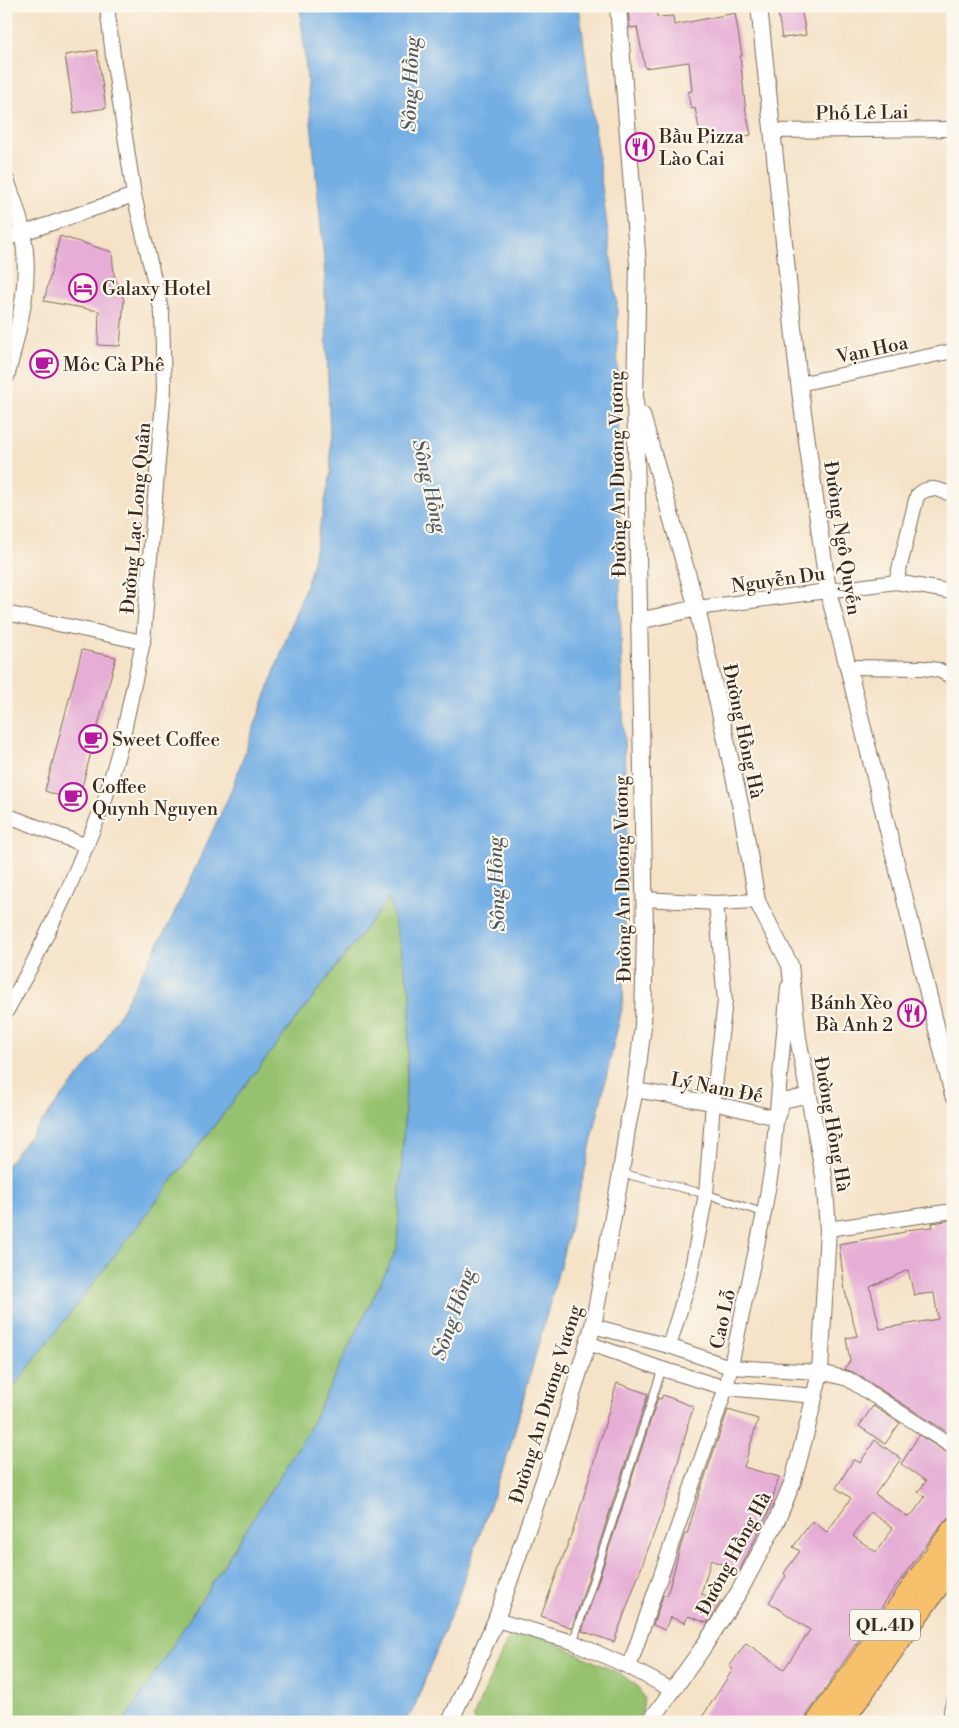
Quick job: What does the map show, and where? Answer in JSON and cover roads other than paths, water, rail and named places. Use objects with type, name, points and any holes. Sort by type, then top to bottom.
[{"type":"main road","name":"QL.4D","points":[[817,1722],[953,1529]]},
{"type":"main road","name":"QL.4D","points":[[842,1722],[953,1565]]},
{"type":"street","name":"Đường Lạc Long Quân","points":[[6,1012],[34,962],[87,846],[104,803],[122,740],[143,642],[164,389],[162,313],[134,195],[107,6]]},
{"type":"street","name":"Đường An Dương Vương","points":[[450,1722],[496,1620],[561,1431],[588,1343],[621,1173],[635,1090],[642,1026],[645,932],[636,393],[638,265],[618,6]]},
{"type":"street","name":"Đường Ngô Quyến","points":[[759,6],[799,384],[828,591],[953,1095]]},
{"type":"street","name":"Phố Lê Lai","points":[[771,131],[953,130]]},
{"type":"street","points":[[6,180],[23,232],[26,268],[22,314],[6,377]]},
{"type":"street","points":[[6,239],[134,195]]},
{"type":"street","name":"Vạn Hoa","points":[[799,384],[953,351]]},
{"type":"street","name":"Đường Hồng Hà","points":[[636,393],[697,608],[742,813],[757,901],[790,966],[798,1038],[824,1176],[828,1229],[820,1372],[793,1481],[777,1520],[739,1592],[702,1649],[650,1722]]},
{"type":"street","points":[[896,582],[917,496],[920,492],[930,488],[953,496]]},
{"type":"street","name":"Nguyễn Du","points":[[697,608],[896,582],[953,592]]},
{"type":"street","points":[[639,621],[697,608]]},
{"type":"street","points":[[6,613],[143,642]]},
{"type":"street","points":[[848,667],[923,668],[938,670],[953,677]]},
{"type":"street","points":[[6,815],[87,846]]},
{"type":"street","points":[[644,899],[716,902],[757,901]]},
{"type":"street","points":[[668,1346],[690,1278],[706,1194],[713,1103],[725,1001],[716,902]]},
{"type":"street","name":"Cao Lỗ","points":[[629,1667],[726,1388],[764,1214],[772,1166],[778,1118],[790,966]]},
{"type":"street","name":"Lý Nam Đế","points":[[635,1090],[713,1103],[778,1118],[784,1100],[809,1095]]},
{"type":"street","points":[[828,1229],[953,1211]]},
{"type":"street","points":[[592,1326],[668,1346],[730,1367],[820,1372],[848,1380],[953,1447]]},
{"type":"street","points":[[588,1343],[662,1369],[726,1388],[815,1396]]},
{"type":"street","points":[[496,1620],[573,1642],[629,1667],[672,1690]]},
{"type":"street","points":[[953,1703],[951,1711],[953,1721]]},
{"type":"lane","points":[[621,1173],[706,1194],[764,1214]]},
{"type":"lane","points":[[573,1642],[662,1369]]},
{"type":"water","name":"Sông Hồng","points":[[300,6],[579,6],[617,304],[620,600],[627,848],[623,1004],[585,1170],[510,1448],[457,1599],[413,1710],[404,1722],[124,1722],[306,1435],[397,1249],[411,997],[389,898],[6,1397],[6,1166],[99,1051],[169,924],[229,796],[310,574],[331,472],[324,259]]},
{"type":"place","name":"Bầu Pizza Lào Cai","points":[[640,147]]},
{"type":"place","name":"Galaxy Hotel","points":[[83,288]]},
{"type":"place","name":"Môc Cà Phê","points":[[44,364]]},
{"type":"place","name":"Sweet Coffee","points":[[93,739]]},
{"type":"place","name":"Coffee Quynh Nguyen","points":[[73,797]]},
{"type":"place","name":"Bánh Xèo Bà Anh 2","points":[[912,1013]]}]
